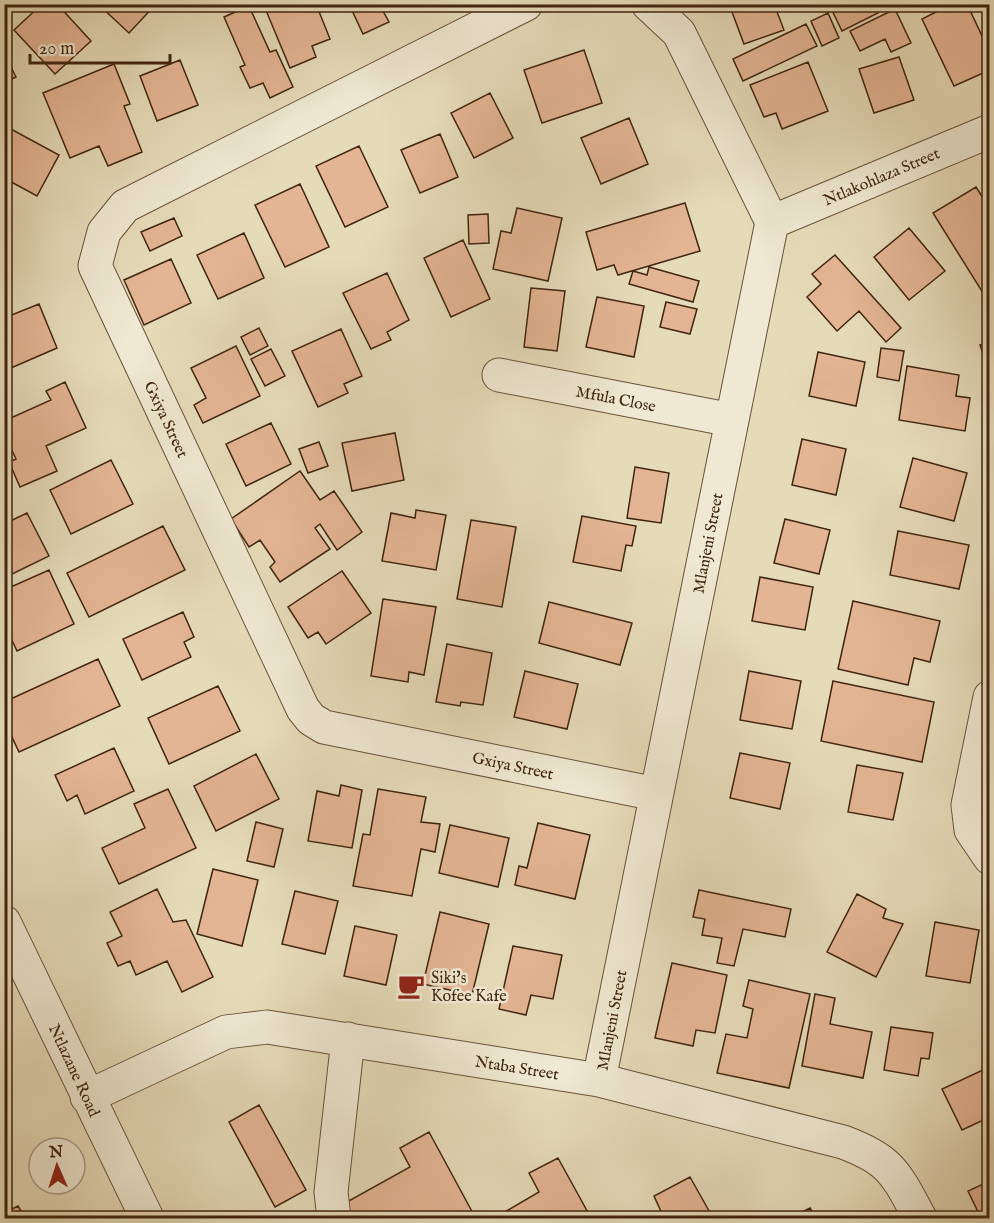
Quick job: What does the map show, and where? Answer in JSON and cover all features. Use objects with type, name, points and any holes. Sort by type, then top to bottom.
[{"type":"street","name":"Gxiya Street","points":[[526,4],[125,206],[104,232],[95,266],[303,709],[311,719],[324,727],[656,795]]},
{"type":"street","points":[[648,4],[678,15],[772,222]]},
{"type":"street","name":"Ntlakohlaza Street","points":[[772,222],[990,131]]},
{"type":"street","name":"Mlanjeni Street","points":[[599,1080],[772,222]]},
{"type":"street","name":"Mfula Close","points":[[500,375],[732,420]]},
{"type":"street","points":[[990,697],[968,805],[971,830],[990,858]]},
{"type":"street","name":"Ntlazane Road","points":[[4,922],[147,1218]]},
{"type":"street","name":"Ntaba Street","points":[[87,1097],[226,1032],[267,1027],[599,1080],[843,1142],[869,1151],[886,1162],[898,1178],[920,1218]]},
{"type":"street","points":[[334,1218],[331,1192],[348,1040]]},
{"type":"building","points":[[42,4],[57,4],[91,41],[55,74],[14,30]]},
{"type":"building","points":[[98,4],[156,4],[129,33]]},
{"type":"building","points":[[274,4],[316,4],[330,39],[312,46],[316,57],[290,68],[265,8]]},
{"type":"building","points":[[349,4],[396,4],[383,11],[389,22],[363,34]]},
{"type":"building","points":[[729,4],[774,4],[784,30],[744,44]]},
{"type":"building","points":[[829,4],[873,4],[878,13],[842,31]]},
{"type":"building","points":[[952,4],[967,4],[990,53],[990,70],[954,86],[922,19]]},
{"type":"building","points":[[249,6],[270,52],[276,50],[293,87],[270,98],[263,83],[250,88],[240,67],[245,65],[224,17]]},
{"type":"building","points":[[895,9],[911,43],[891,52],[885,39],[860,51],[850,31]]},
{"type":"building","points":[[828,13],[839,38],[822,46],[811,21]]},
{"type":"building","points":[[806,24],[817,46],[743,81],[733,59]]},
{"type":"building","points":[[584,50],[602,103],[542,123],[524,70]]},
{"type":"building","points":[[4,53],[16,77],[4,82]]},
{"type":"building","points":[[899,57],[914,100],[874,113],[859,69]]},
{"type":"building","points":[[180,60],[198,105],[157,121],[140,76]]},
{"type":"building","points":[[808,62],[828,111],[782,129],[776,113],[764,117],[750,85]]},
{"type":"building","points":[[114,64],[130,104],[124,106],[142,152],[108,166],[99,146],[70,158],[43,93]]},
{"type":"building","points":[[490,93],[513,138],[474,158],[451,113]]},
{"type":"building","points":[[629,118],[648,164],[601,184],[581,138]]},
{"type":"building","points":[[9,128],[59,155],[37,196],[4,178],[4,137]]},
{"type":"building","points":[[440,134],[458,177],[420,193],[401,150]]},
{"type":"building","points":[[359,146],[388,207],[345,227],[316,166]]},
{"type":"building","points":[[300,184],[329,247],[285,267],[255,205]]},
{"type":"building","points":[[976,187],[990,209],[990,288],[983,293],[933,213]]},
{"type":"building","points":[[685,203],[700,251],[618,275],[614,265],[597,270],[586,232]]},
{"type":"building","points":[[517,208],[562,218],[548,281],[493,269],[501,231],[511,233]]},
{"type":"building","points":[[488,214],[489,243],[469,244],[468,215]]},
{"type":"building","points":[[174,218],[182,236],[150,251],[141,232]]},
{"type":"building","points":[[909,228],[945,271],[909,300],[874,257]]},
{"type":"building","points":[[244,233],[264,278],[218,299],[197,255]]},
{"type":"building","points":[[463,240],[490,299],[451,317],[424,258]]},
{"type":"building","points":[[835,255],[901,328],[886,342],[859,311],[837,331],[807,297],[821,284],[812,274]]},
{"type":"building","points":[[171,259],[191,303],[144,325],[124,280]]},
{"type":"building","points":[[649,267],[699,281],[693,302],[629,284],[633,271],[647,275]]},
{"type":"building","points":[[387,273],[409,320],[387,332],[391,340],[371,349],[343,293]]},
{"type":"building","points":[[531,288],[565,291],[557,351],[524,347]]},
{"type":"building","points":[[597,297],[644,306],[634,357],[586,347]]},
{"type":"building","points":[[666,302],[697,309],[690,334],[660,327]]},
{"type":"building","points":[[39,304],[57,348],[11,368],[4,352],[4,318]]},
{"type":"building","points":[[259,328],[268,346],[250,355],[241,337]]},
{"type":"building","points":[[341,329],[362,376],[344,384],[348,393],[318,407],[292,351]]},
{"type":"building","points":[[990,342],[990,375],[980,345]]},
{"type":"building","points":[[236,346],[260,396],[203,423],[194,405],[206,398],[191,368]]},
{"type":"building","points":[[881,348],[904,351],[899,381],[877,377]]},
{"type":"building","points":[[271,349],[285,376],[265,386],[251,359]]},
{"type":"building","points":[[818,352],[865,362],[856,406],[809,396]]},
{"type":"building","points":[[907,366],[959,375],[956,396],[970,398],[965,431],[899,420]]},
{"type":"building","points":[[65,382],[86,428],[46,446],[57,471],[20,487],[9,462],[16,459],[4,433],[4,421],[51,400],[46,391]]},
{"type":"building","points":[[271,423],[291,464],[246,486],[226,444]]},
{"type":"building","points":[[395,433],[404,480],[352,491],[342,443]]},
{"type":"building","points":[[802,439],[846,449],[836,495],[792,485]]},
{"type":"building","points":[[319,442],[328,466],[308,473],[299,449]]},
{"type":"building","points":[[913,458],[967,473],[954,521],[900,507]]},
{"type":"building","points":[[111,460],[133,504],[71,534],[50,490]]},
{"type":"building","points":[[635,467],[669,473],[661,523],[627,518]]},
{"type":"building","points":[[300,471],[320,500],[334,491],[362,532],[337,550],[320,524],[315,528],[330,549],[280,582],[270,567],[275,562],[260,540],[249,547],[231,519]]},
{"type":"building","points":[[416,510],[446,515],[436,570],[382,561],[391,513],[415,518]]},
{"type":"building","points":[[27,513],[49,556],[4,578],[4,524]]},
{"type":"building","points":[[582,516],[636,526],[632,546],[626,545],[621,571],[573,562]]},
{"type":"building","points":[[785,519],[830,530],[819,574],[774,563]]},
{"type":"building","points":[[471,520],[516,527],[502,607],[457,599]]},
{"type":"building","points":[[163,526],[185,570],[89,617],[67,573]]},
{"type":"building","points":[[898,531],[969,545],[959,589],[890,575]]},
{"type":"building","points":[[49,570],[74,624],[17,651],[10,636],[4,639],[4,590]]},
{"type":"building","points":[[342,571],[371,613],[326,644],[318,632],[308,638],[288,607]]},
{"type":"building","points":[[760,577],[813,587],[805,630],[752,621]]},
{"type":"building","points":[[383,599],[436,607],[424,675],[409,672],[408,682],[371,676]]},
{"type":"building","points":[[853,601],[940,621],[930,662],[914,658],[908,685],[838,669]]},
{"type":"building","points":[[549,602],[632,623],[620,665],[539,643]]},
{"type":"building","points":[[183,612],[194,637],[184,642],[191,657],[142,680],[123,639]]},
{"type":"building","points":[[447,644],[492,653],[483,705],[461,702],[460,706],[436,702]]},
{"type":"building","points":[[98,659],[120,706],[19,752],[4,720],[4,702]]},
{"type":"building","points":[[525,671],[578,684],[567,729],[514,717]]},
{"type":"building","points":[[749,671],[801,681],[792,729],[740,720]]},
{"type":"building","points":[[833,681],[934,702],[922,762],[821,741]]},
{"type":"building","points":[[218,686],[240,731],[169,764],[148,718]]},
{"type":"building","points":[[114,748],[134,791],[85,814],[77,795],[67,801],[55,775]]},
{"type":"building","points":[[740,753],[790,763],[780,809],[730,798]]},
{"type":"building","points":[[256,754],[279,799],[216,831],[194,786]]},
{"type":"building","points":[[857,765],[903,773],[893,820],[848,812]]},
{"type":"building","points":[[341,785],[362,790],[352,848],[308,841],[317,791],[339,796]]},
{"type":"building","points":[[168,789],[196,848],[119,884],[102,848],[145,828],[134,804]]},
{"type":"building","points":[[378,789],[426,797],[421,822],[440,824],[435,852],[421,849],[412,896],[353,886],[363,834],[370,835]]},
{"type":"building","points":[[256,822],[283,829],[274,867],[247,861]]},
{"type":"building","points":[[538,823],[590,835],[575,899],[515,885],[519,866],[527,868]]},
{"type":"building","points":[[450,825],[509,838],[498,887],[439,873]]},
{"type":"building","points":[[213,869],[258,880],[242,946],[197,934]]},
{"type":"building","points":[[157,889],[173,922],[186,920],[213,977],[182,992],[167,961],[136,975],[130,961],[118,966],[107,943],[122,936],[110,912]]},
{"type":"building","points":[[699,890],[791,909],[785,937],[743,929],[734,966],[717,963],[722,938],[702,935],[705,919],[693,917]]},
{"type":"building","points":[[295,891],[338,901],[325,954],[282,944]]},
{"type":"building","points":[[857,894],[886,909],[883,918],[903,924],[876,977],[827,952]]},
{"type":"building","points":[[440,912],[489,924],[472,995],[423,984]]},
{"type":"building","points":[[935,922],[979,930],[970,983],[926,976]]},
{"type":"building","points":[[355,926],[397,935],[386,985],[344,976]]},
{"type":"building","points":[[513,946],[562,955],[553,999],[531,995],[526,1015],[499,1009]]},
{"type":"building","points":[[672,963],[727,975],[715,1033],[696,1030],[693,1046],[655,1038]]},
{"type":"building","points":[[749,980],[810,994],[789,1088],[717,1073],[726,1034],[747,1038],[753,1009],[743,1006]]},
{"type":"building","points":[[815,994],[835,998],[830,1024],[872,1032],[863,1078],[802,1066]]},
{"type":"building","points":[[891,1027],[933,1033],[929,1059],[921,1058],[918,1076],[884,1070]]},
{"type":"building","points":[[985,1069],[990,1079],[990,1117],[962,1130],[942,1089]]},
{"type":"building","points":[[259,1105],[306,1190],[275,1207],[229,1122]]},
{"type":"building","points":[[429,1132],[475,1217],[438,1218],[436,1215],[429,1218],[342,1218],[336,1208],[410,1167],[400,1148]]},
{"type":"building","points":[[558,1158],[591,1218],[506,1218],[503,1213],[539,1192],[529,1173]]},
{"type":"building","points":[[690,1177],[713,1218],[664,1218],[654,1196]]},
{"type":"building","points":[[990,1181],[990,1218],[981,1218],[968,1191]]},
{"type":"building","points":[[18,1206],[25,1218],[4,1218],[4,1213]]},
{"type":"building","points":[[810,1208],[816,1218],[790,1218]]},
{"type":"place","name":"Siki's Kofee Kafe","points":[[411,986]]}]
